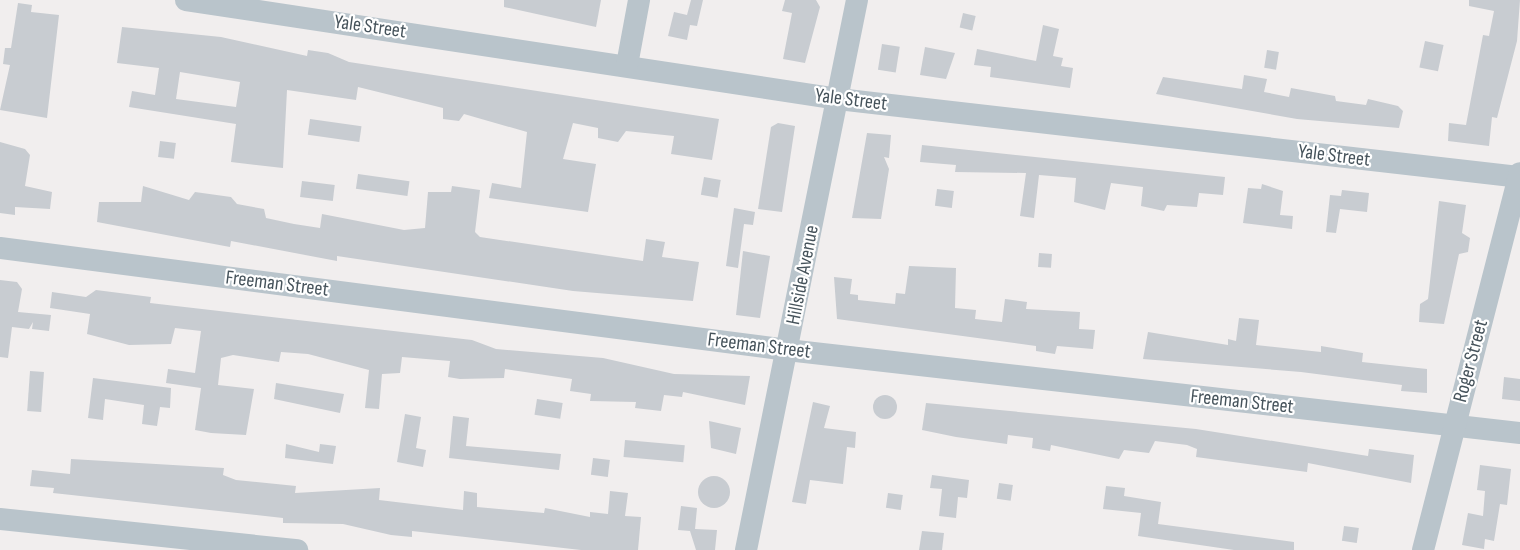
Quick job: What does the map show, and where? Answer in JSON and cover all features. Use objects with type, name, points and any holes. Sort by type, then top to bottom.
[{"type":"street","name":"Yale Street","points":[[186,0],[627,65],[838,99],[1519,175]]},
{"type":"street","points":[[627,65],[639,0]]},
{"type":"street","name":"Hillside Avenue","points":[[746,550],[857,0]]},
{"type":"street","name":"Roger Street","points":[[1423,550],[1519,175]]},
{"type":"street","name":"Freeman Street","points":[[0,248],[787,350],[1520,433]]},
{"type":"street","points":[[0,519],[180,544],[297,550]]},
{"type":"building","points":[[504,0],[601,0],[596,27],[504,7]]},
{"type":"building","points":[[691,0],[703,0],[697,26],[690,25],[687,40],[668,36],[674,12],[687,15]]},
{"type":"building","points":[[785,0],[816,0],[820,7],[805,63],[783,59],[792,13],[782,11]]},
{"type":"building","points":[[1469,0],[1520,0],[1517,41],[1497,118],[1492,117],[1489,146],[1448,141],[1449,123],[1466,125],[1483,35],[1489,36],[1494,11],[1469,6]]},
{"type":"building","points":[[18,3],[32,5],[31,12],[59,15],[47,118],[0,110],[10,65],[3,64],[5,48],[11,48]]},
{"type":"building","points":[[963,13],[976,16],[972,31],[960,28]]},
{"type":"building","points":[[1043,25],[1059,29],[1053,56],[1063,58],[1061,66],[1073,68],[1070,88],[990,77],[991,67],[974,65],[977,49],[1036,61]]},
{"type":"building","points":[[122,27],[221,37],[307,56],[308,50],[328,53],[349,62],[719,119],[712,160],[671,154],[674,136],[626,131],[618,142],[598,138],[598,128],[573,123],[563,159],[596,164],[588,212],[489,198],[492,183],[521,188],[527,132],[464,114],[459,121],[443,119],[443,108],[358,87],[356,100],[287,90],[283,168],[231,162],[236,124],[129,107],[132,91],[155,95],[159,68],[117,63]],"holes":[[[180,72],[240,82],[236,107],[176,99]]]},
{"type":"building","points":[[1425,41],[1444,45],[1438,71],[1419,67]]},
{"type":"building","points":[[882,44],[900,47],[896,72],[878,70]]},
{"type":"building","points":[[925,47],[955,53],[946,79],[920,75]]},
{"type":"building","points":[[1267,50],[1279,52],[1276,70],[1264,68]]},
{"type":"building","points":[[1244,75],[1267,79],[1264,92],[1289,97],[1291,88],[1335,96],[1336,101],[1366,105],[1368,99],[1398,106],[1403,111],[1399,128],[1297,119],[1156,94],[1163,77],[1242,89]]},
{"type":"building","points":[[310,119],[361,126],[359,142],[308,135]]},
{"type":"building","points":[[778,123],[795,126],[782,212],[758,209],[771,127]]},
{"type":"building","points":[[867,133],[891,135],[889,158],[884,157],[889,169],[881,219],[852,218]]},
{"type":"building","points":[[160,141],[176,143],[174,159],[158,157]]},
{"type":"building","points":[[0,142],[25,149],[30,155],[25,186],[52,192],[50,209],[15,207],[15,215],[0,213]]},
{"type":"building","points":[[922,145],[1225,177],[1223,195],[1199,193],[1197,207],[1167,205],[1164,211],[1141,206],[1143,187],[1111,183],[1105,210],[1074,202],[1076,178],[1039,175],[1034,218],[1020,216],[1026,173],[955,172],[956,165],[920,162]]},
{"type":"building","points":[[358,174],[409,181],[407,196],[356,189]]},
{"type":"building","points":[[704,177],[721,180],[718,198],[701,195]]},
{"type":"building","points":[[302,181],[335,185],[333,201],[300,197]]},
{"type":"building","points":[[1262,184],[1283,191],[1280,215],[1293,216],[1292,229],[1243,223],[1248,188],[1261,189]]},
{"type":"building","points":[[143,186],[189,200],[195,192],[231,197],[237,204],[264,209],[266,218],[294,224],[320,228],[322,214],[404,230],[425,228],[428,192],[451,192],[452,186],[480,190],[475,232],[480,237],[643,261],[646,239],[665,242],[662,257],[699,262],[693,301],[573,291],[337,256],[337,261],[231,241],[230,247],[97,222],[99,202],[141,202]]},
{"type":"building","points":[[937,189],[954,191],[952,208],[935,206]]},
{"type":"building","points":[[1342,190],[1369,193],[1367,212],[1340,209],[1336,233],[1326,232],[1330,195],[1341,196]]},
{"type":"building","points":[[1439,201],[1466,205],[1462,233],[1470,238],[1468,252],[1459,254],[1444,324],[1419,322],[1420,304],[1428,299]]},
{"type":"building","points":[[734,208],[755,212],[753,225],[744,224],[738,268],[726,266]]},
{"type":"building","points":[[743,251],[770,256],[760,318],[736,315]]},
{"type":"building","points":[[1039,253],[1052,254],[1051,268],[1038,267]]},
{"type":"building","points":[[909,266],[956,268],[955,308],[976,310],[975,319],[1002,322],[1005,299],[1027,302],[1026,309],[1080,312],[1079,329],[1095,330],[1093,349],[1057,346],[1055,354],[1036,351],[1036,346],[837,319],[834,277],[852,279],[850,294],[858,295],[858,300],[895,304],[896,293],[905,294]]},
{"type":"building","points":[[0,280],[17,282],[22,289],[18,312],[51,315],[49,331],[32,329],[33,322],[29,329],[12,327],[8,358],[0,357]]},
{"type":"building","points":[[96,290],[151,297],[150,303],[472,340],[496,349],[603,358],[674,374],[750,376],[745,405],[683,392],[682,397],[664,395],[661,411],[635,408],[636,402],[590,401],[591,394],[570,391],[572,379],[505,369],[504,378],[460,379],[448,377],[450,361],[402,357],[400,373],[382,374],[379,409],[365,408],[369,370],[308,354],[281,352],[279,362],[233,355],[221,358],[218,385],[254,389],[246,435],[211,433],[195,430],[201,388],[166,383],[168,369],[195,373],[201,331],[175,328],[171,344],[129,345],[87,334],[90,314],[50,308],[52,292],[86,297]]},
{"type":"building","points":[[1239,318],[1259,320],[1256,345],[1321,352],[1321,346],[1363,353],[1362,362],[1427,369],[1427,393],[1401,391],[1402,385],[1301,372],[1143,359],[1148,332],[1228,345],[1228,339],[1236,341]]},
{"type":"building","points":[[30,371],[44,372],[41,412],[27,411]]},
{"type":"building","points":[[1504,377],[1520,379],[1520,401],[1502,399]]},
{"type":"building","points":[[93,378],[171,388],[170,408],[160,407],[157,426],[142,424],[144,405],[105,399],[103,420],[88,418]]},
{"type":"building","points":[[276,383],[344,394],[340,413],[274,399]]},
{"type":"building","points":[[885,395],[894,398],[897,407],[894,416],[885,419],[876,416],[873,407],[876,398]]},
{"type":"building","points":[[537,399],[563,403],[560,419],[534,415]]},
{"type":"building","points":[[813,402],[830,406],[824,428],[856,432],[855,448],[847,447],[843,484],[810,480],[806,504],[792,502]]},
{"type":"building","points":[[926,403],[1196,429],[1368,456],[1369,449],[1414,455],[1411,483],[1308,463],[1307,472],[1196,457],[1197,449],[1187,445],[1155,441],[1149,453],[1124,450],[1119,459],[1051,445],[1050,451],[1032,448],[1033,438],[1008,435],[1007,444],[956,437],[922,430]]},
{"type":"building","points":[[405,414],[421,417],[416,448],[426,450],[423,467],[397,462]]},
{"type":"building","points":[[453,416],[469,418],[466,446],[561,454],[559,470],[449,458]]},
{"type":"building","points":[[709,421],[741,428],[736,454],[711,448]]},
{"type":"building","points":[[625,440],[685,445],[683,462],[624,457]]},
{"type":"building","points":[[286,444],[319,452],[320,444],[336,446],[333,464],[285,458]]},
{"type":"building","points":[[593,458],[610,460],[608,477],[591,475]]},
{"type":"building","points":[[71,459],[224,468],[223,475],[236,480],[296,486],[295,493],[380,488],[379,500],[463,510],[464,491],[477,493],[477,507],[544,513],[545,508],[590,517],[590,512],[608,514],[610,491],[628,493],[625,516],[641,517],[638,550],[581,550],[412,531],[412,537],[391,535],[343,524],[283,523],[283,518],[53,493],[54,488],[30,486],[32,470],[70,474]]},
{"type":"building","points":[[1480,465],[1511,469],[1507,505],[1500,504],[1494,541],[1485,539],[1484,549],[1462,545],[1468,513],[1483,516],[1485,491],[1477,490]]},
{"type":"building","points":[[932,475],[969,480],[967,498],[958,497],[956,518],[939,516],[942,489],[930,488]]},
{"type":"building","points":[[714,476],[725,481],[730,492],[725,503],[714,508],[703,503],[698,492],[703,481]]},
{"type":"building","points":[[999,483],[1013,485],[1011,501],[997,499]]},
{"type":"building","points":[[1106,486],[1125,488],[1124,496],[1161,502],[1158,524],[1294,542],[1294,550],[1234,550],[1138,536],[1141,513],[1103,509]]},
{"type":"building","points":[[888,493],[903,495],[901,510],[886,508]]},
{"type":"building","points":[[681,506],[697,508],[695,529],[717,530],[715,550],[696,550],[690,531],[678,530]]},
{"type":"building","points":[[1344,526],[1359,528],[1357,543],[1342,541]]},
{"type":"building","points":[[922,531],[944,533],[942,550],[919,550]]}]
